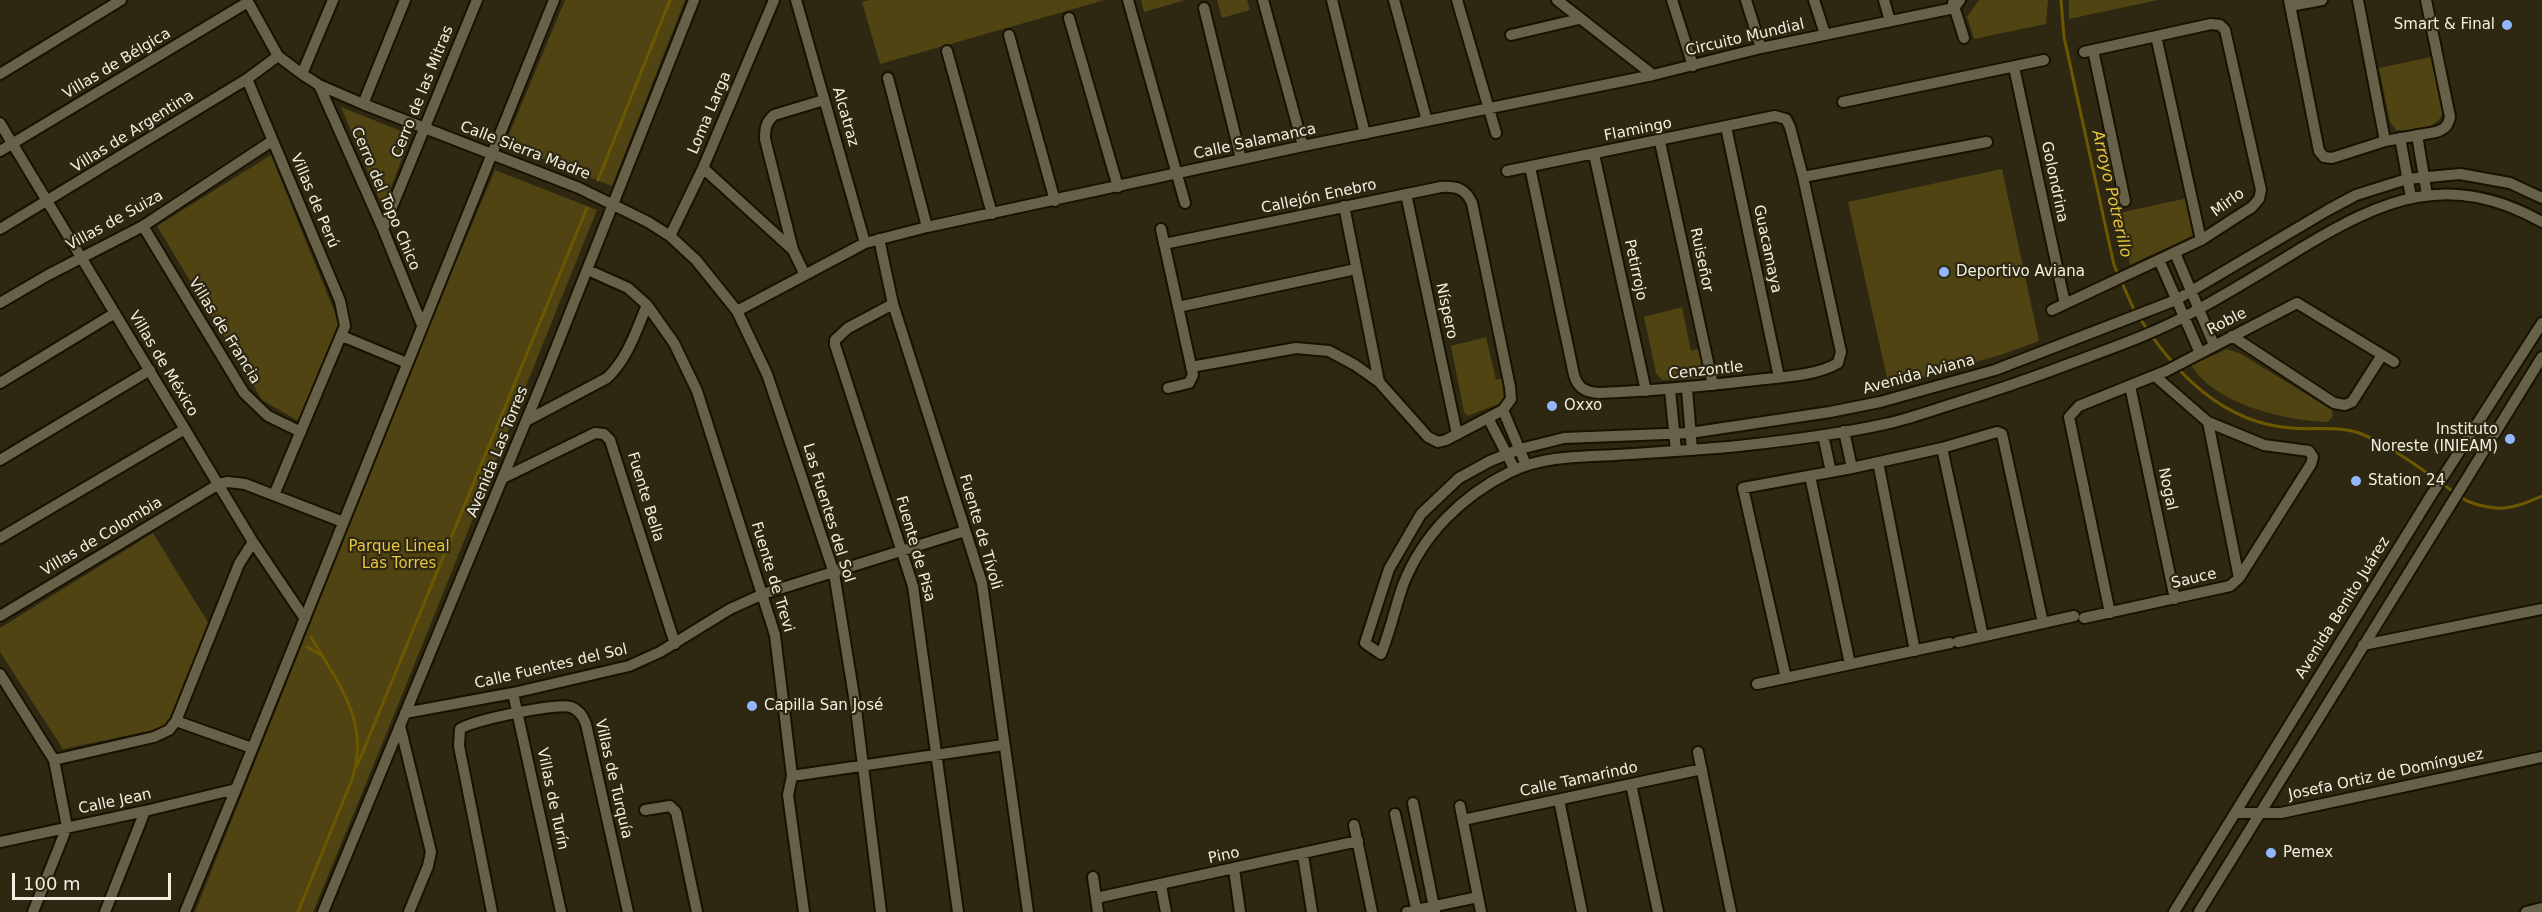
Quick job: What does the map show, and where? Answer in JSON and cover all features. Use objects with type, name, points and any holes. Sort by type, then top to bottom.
[{"type":"street","points":[[0,74],[121,0]]},
{"type":"street","points":[[302,74],[333,0]]},
{"type":"street","points":[[363,104],[405,0]]},
{"type":"street","name":"Cerro de las Mitras","points":[[383,229],[477,0]]},
{"type":"street","points":[[185,912],[554,0]]},
{"type":"street","name":"Avenida Las Torres","points":[[323,912],[588,270],[694,0]]},
{"type":"street","name":"Loma Larga","points":[[670,236],[703,168],[774,0]]},
{"type":"street","name":"Alcatraz","points":[[796,0],[865,243]]},
{"type":"street","points":[[1128,0],[1185,203]]},
{"type":"street","points":[[1263,0],[1303,146]]},
{"type":"street","points":[[1332,0],[1365,134]]},
{"type":"street","points":[[1394,0],[1427,121]]},
{"type":"street","points":[[1457,0],[1496,133]]},
{"type":"street","points":[[1557,0],[1578,19],[1653,75]]},
{"type":"street","points":[[1746,0],[1761,48]]},
{"type":"street","points":[[1814,0],[1825,34]]},
{"type":"street","points":[[1884,0],[1890,21]]},
{"type":"street","points":[[2322,0],[2290,3],[2319,151],[2324,157],[2332,158],[2385,141],[2444,129],[2450,117],[2426,0]]},
{"type":"street","points":[[2358,0],[2385,141]]},
{"type":"street","points":[[248,1],[278,56]]},
{"type":"street","name":"Villas de Bélgica","points":[[0,151],[248,1]]},
{"type":"street","points":[[1671,1],[1693,66]]},
{"type":"street","points":[[1955,3],[1964,38]]},
{"type":"street","name":"Circuito Mundial","points":[[1653,75],[1761,48],[1890,21],[1955,3]]},
{"type":"street","points":[[1204,8],[1241,159]]},
{"type":"street","points":[[1069,18],[1118,187]]},
{"type":"street","points":[[1511,35],[1578,19]]},
{"type":"street","name":"Mirlo","points":[[2052,310],[2201,240],[2252,207],[2259,199],[2261,190],[2225,30],[2220,25],[2211,24],[2156,36]]},
{"type":"street","points":[[1009,35],[1055,201]]},
{"type":"street","points":[[2125,201],[2089,51],[2156,36],[2201,240]]},
{"type":"street","points":[[947,51],[992,214]]},
{"type":"street","name":"Calle Sierra Madre","points":[[278,56],[319,85],[425,129],[579,188],[648,222],[670,236],[696,260],[736,311]]},
{"type":"street","name":"Villas de Argentina","points":[[0,229],[247,79],[278,56]]},
{"type":"street","points":[[1844,102],[2044,60]]},
{"type":"street","name":"Golondrina","points":[[2014,67],[2065,304]]},
{"type":"street","name":"Calle Salamanca","points":[[736,311],[865,243],[879,239],[1241,159],[1653,75]]},
{"type":"street","points":[[888,78],[927,227]]},
{"type":"street","name":"Villas de Perú","points":[[247,79],[340,301],[345,326],[274,495]]},
{"type":"street","name":"Cerro del Topo Chico","points":[[319,85],[383,229],[422,325]]},
{"type":"street","points":[[805,275],[793,250],[769,156],[765,128],[768,120],[774,115],[824,100]]},
{"type":"street","name":"Flamingo","points":[[1507,171],[1660,142],[1775,116],[1786,119],[1790,127],[1803,177]]},
{"type":"street","name":"Villas de México","points":[[0,123],[254,542],[305,619]]},
{"type":"street","name":"Guacamaya","points":[[1726,127],[1779,378]]},
{"type":"street","points":[[2417,135],[2427,195]]},
{"type":"street","points":[[2400,138],[2411,197]]},
{"type":"street","name":"Villas de Suiza","points":[[0,303],[81,257],[143,226],[272,141]]},
{"type":"street","name":"Ruiseñor","points":[[1660,142],[1713,385]]},
{"type":"street","points":[[1803,177],[1987,142]]},
{"type":"street","name":"Petirrojo","points":[[1594,154],[1646,391]]},
{"type":"street","name":"Cenzontle","points":[[1530,167],[1574,375],[1580,387],[1591,393],[1687,389],[1779,378],[1838,363],[1841,352],[1803,177]]},
{"type":"street","points":[[703,168],[793,250]]},
{"type":"street","name":"Avenida Aviana","points":[[1515,470],[1464,501],[1423,544],[1402,587],[1381,654],[1365,643],[1389,569],[1420,514],[1459,478],[1520,449],[1564,438],[1690,433],[1830,412],[1880,402],[1986,373],[2151,312],[2192,292],[2356,195],[2407,179],[2460,174],[2510,183],[2542,198]]},
{"type":"street","name":"Callejón Enebro","points":[[1164,244],[1406,194],[1451,187],[1461,188],[1468,194],[1472,203],[1510,387],[1511,399],[1503,410]]},
{"type":"street","name":"Níspero","points":[[1406,194],[1457,434]]},
{"type":"street","points":[[1488,418],[1515,470],[1526,465],[1576,457],[1692,450],[1840,432],[1888,423],[2003,389],[2160,329],[2199,309],[2339,226],[2365,213],[2411,197],[2461,194],[2483,198],[2503,204],[2542,222]]},
{"type":"street","points":[[1344,206],[1379,382]]},
{"type":"street","name":"Villas de Francia","points":[[143,226],[244,393],[268,416],[301,432]]},
{"type":"street","points":[[1161,229],[1193,375],[1190,382],[1168,388]]},
{"type":"street","name":"Fuente de Tívoli","points":[[879,239],[893,304],[982,583],[1028,912]]},
{"type":"street","points":[[2175,253],[2214,345]]},
{"type":"street","points":[[2159,260],[2200,353]]},
{"type":"street","points":[[1178,307],[1356,269]]},
{"type":"street","name":"Fuente de Trevi","points":[[588,270],[628,288],[648,305],[674,344],[697,392],[775,635],[792,776],[788,795],[804,912]]},
{"type":"street","name":"Roble","points":[[2110,613],[2069,417],[2079,406],[2166,371],[2297,303],[2394,362]]},
{"type":"street","name":"Fuente de Pisa","points":[[893,304],[848,328],[835,340],[913,586],[958,912]]},
{"type":"street","points":[[526,421],[607,378],[617,369],[625,357],[648,305]]},
{"type":"street","name":"Las Fuentes del Sol","points":[[736,311],[767,374],[834,573],[863,767],[880,912]]},
{"type":"street","points":[[0,383],[115,313]]},
{"type":"street","name":"Avenida Benito Juárez","points":[[2175,912],[2446,471],[2542,323]]},
{"type":"street","points":[[342,336],[407,363]]},
{"type":"street","points":[[2232,336],[2334,403],[2345,405],[2352,402],[2382,355]]},
{"type":"street","points":[[1191,367],[1296,348],[1313,348],[1340,355],[1379,382],[1433,441],[1442,442],[1503,410],[1526,465]]},
{"type":"street","points":[[2199,912],[2542,355],[2527,348]]},
{"type":"street","points":[[0,460],[150,370]]},
{"type":"street","points":[[2155,376],[2208,422],[2240,578]]},
{"type":"street","name":"Nogal","points":[[2130,386],[2175,599]]},
{"type":"street","points":[[1687,389],[1692,450]]},
{"type":"street","points":[[1670,390],[1676,451]]},
{"type":"street","points":[[1830,412],[1840,432],[1852,468]]},
{"type":"street","name":"Sauce","points":[[1758,684],[2043,623],[2110,613],[2230,586],[2240,578],[2311,464],[2313,457],[2309,451],[2264,445],[2208,422]]},
{"type":"street","points":[[0,538],[185,429]]},
{"type":"street","points":[[1786,678],[1743,488],[1852,468],[1942,448],[1997,432],[2002,434],[2043,623]]},
{"type":"street","name":"Fuente Bella","points":[[503,478],[595,433],[604,434],[610,440],[675,644]]},
{"type":"street","points":[[1823,435],[1831,472]]},
{"type":"street","points":[[1942,448],[1983,636]]},
{"type":"street","points":[[1878,462],[1915,651]]},
{"type":"street","points":[[1810,476],[1850,664]]},
{"type":"street","points":[[219,484],[237,482],[343,522]]},
{"type":"street","name":"Villas de Colombia","points":[[0,616],[219,484]]},
{"type":"street","name":"Calle Fuentes del Sol","points":[[405,713],[513,693],[629,666],[675,644],[730,609],[763,594],[965,531]]},
{"type":"street","points":[[54,760],[154,736],[169,730],[176,721],[231,582],[242,559],[254,542]]},
{"type":"street","points":[[2363,645],[2542,609]]},
{"type":"street","points":[[0,674],[54,760],[68,827],[33,912]]},
{"type":"street","name":"Villas de Turín","points":[[513,693],[561,912]]},
{"type":"street","name":"Villas de Turquía","points":[[492,912],[457,735],[466,725],[518,713],[568,706],[582,714],[586,724],[628,912]]},
{"type":"street","points":[[176,721],[252,748]]},
{"type":"street","points":[[400,726],[430,852],[428,866],[409,912]]},
{"type":"street","points":[[792,776],[1003,745]]},
{"type":"street","points":[[1698,752],[1731,912]]},
{"type":"street","name":"Josefa Ortiz de Domínguez","points":[[2235,813],[2291,811],[2542,757]]},
{"type":"street","name":"Calle Tamarindo","points":[[1463,820],[1702,769]]},
{"type":"street","points":[[1631,784],[1658,912]]},
{"type":"street","name":"Calle Jean","points":[[0,842],[145,812],[236,789]]},
{"type":"street","points":[[1559,800],[1582,912]]},
{"type":"street","points":[[1413,803],[1435,909]]},
{"type":"street","points":[[645,810],[665,805],[673,808],[677,816],[697,912]]},
{"type":"street","points":[[1460,806],[1481,912]]},
{"type":"street","points":[[105,912],[145,812]]},
{"type":"street","points":[[1395,814],[1413,911],[1435,909],[1478,897]]},
{"type":"street","points":[[1354,825],[1372,912]]},
{"type":"street","name":"Pino","points":[[1096,898],[1161,886],[1358,841]]},
{"type":"street","points":[[1303,855],[1312,912]]},
{"type":"street","points":[[1234,869],[1240,912]]},
{"type":"street","points":[[1093,878],[1098,912]]},
{"type":"street","points":[[1161,886],[1166,912]]},
{"type":"street","points":[[2526,912],[2542,908]]},
{"type":"green space","points":[[565,0],[685,0],[612,186],[505,144]]},
{"type":"green space","points":[[869,0],[1105,0],[880,64],[862,2]]},
{"type":"green space","points":[[1141,0],[1185,0],[1144,12]]},
{"type":"green space","points":[[1217,0],[1247,0],[1250,10],[1222,18]]},
{"type":"green space","points":[[1979,0],[2048,0],[2046,24],[1974,39],[1967,17]]},
{"type":"green space","points":[[2069,0],[2158,0],[2069,19]]},
{"type":"green space","points":[[2431,57],[2443,112],[2431,126],[2396,130],[2390,122],[2379,68]]},
{"type":"green space","points":[[341,107],[411,135],[383,208]]},
{"type":"green space","points":[[271,155],[339,323],[300,422],[262,400],[157,226]]},
{"type":"green space","name":"Deportivo Aviana","points":[[2002,169],[2039,341],[2000,355],[1889,387],[1848,202]]},
{"type":"green space","name":"Parque Lineal Las Torres","points":[[495,170],[597,210],[420,649],[313,912],[195,912],[432,319]]},
{"type":"green space","points":[[2188,198],[2194,235],[2130,265],[2119,213]]},
{"type":"green space","points":[[1682,307],[1691,351],[1700,348],[1705,375],[1698,379],[1662,380],[1656,373],[1644,317]]},
{"type":"green space","points":[[1486,337],[1496,380],[1503,378],[1507,395],[1504,402],[1467,416],[1464,412],[1451,346]]},
{"type":"green space","points":[[2227,349],[2241,354],[2332,410],[2333,416],[2328,422],[2272,414],[2233,400],[2216,390],[2202,379],[2191,365]]},
{"type":"green space","points":[[153,533],[209,624],[168,727],[63,749],[0,652],[0,628]]},
{"type":"waterway","points":[[598,180],[670,0]]},
{"type":"waterway","name":"Arroyo Potrerillo","points":[[2061,0],[2064,37],[2114,265],[2135,312]]},
{"type":"waterway","points":[[357,766],[587,208]]},
{"type":"waterway","name":"Arroyo Potrerillo","points":[[2139,317],[2184,375],[2222,405],[2243,416],[2266,424],[2291,428],[2334,429],[2359,433],[2386,446],[2467,501],[2478,505],[2505,508],[2542,496]]},
{"type":"waterway","points":[[298,912],[351,782],[358,742],[349,706],[311,637]]},
{"type":"waterway","points":[[307,647],[321,655]]},
{"type":"place","name":"Smart & Final","points":[[2507,25]]},
{"type":"place","name":"Deportivo Aviana","points":[[1944,272]]},
{"type":"place","name":"Oxxo","points":[[1552,406]]},
{"type":"place","name":"Instituto Noreste (INIEAM)","points":[[2510,439]]},
{"type":"place","name":"Station 24","points":[[2356,481]]},
{"type":"place","name":"Capilla San José","points":[[752,706]]},
{"type":"place","name":"Pemex","points":[[2271,853]]}]
